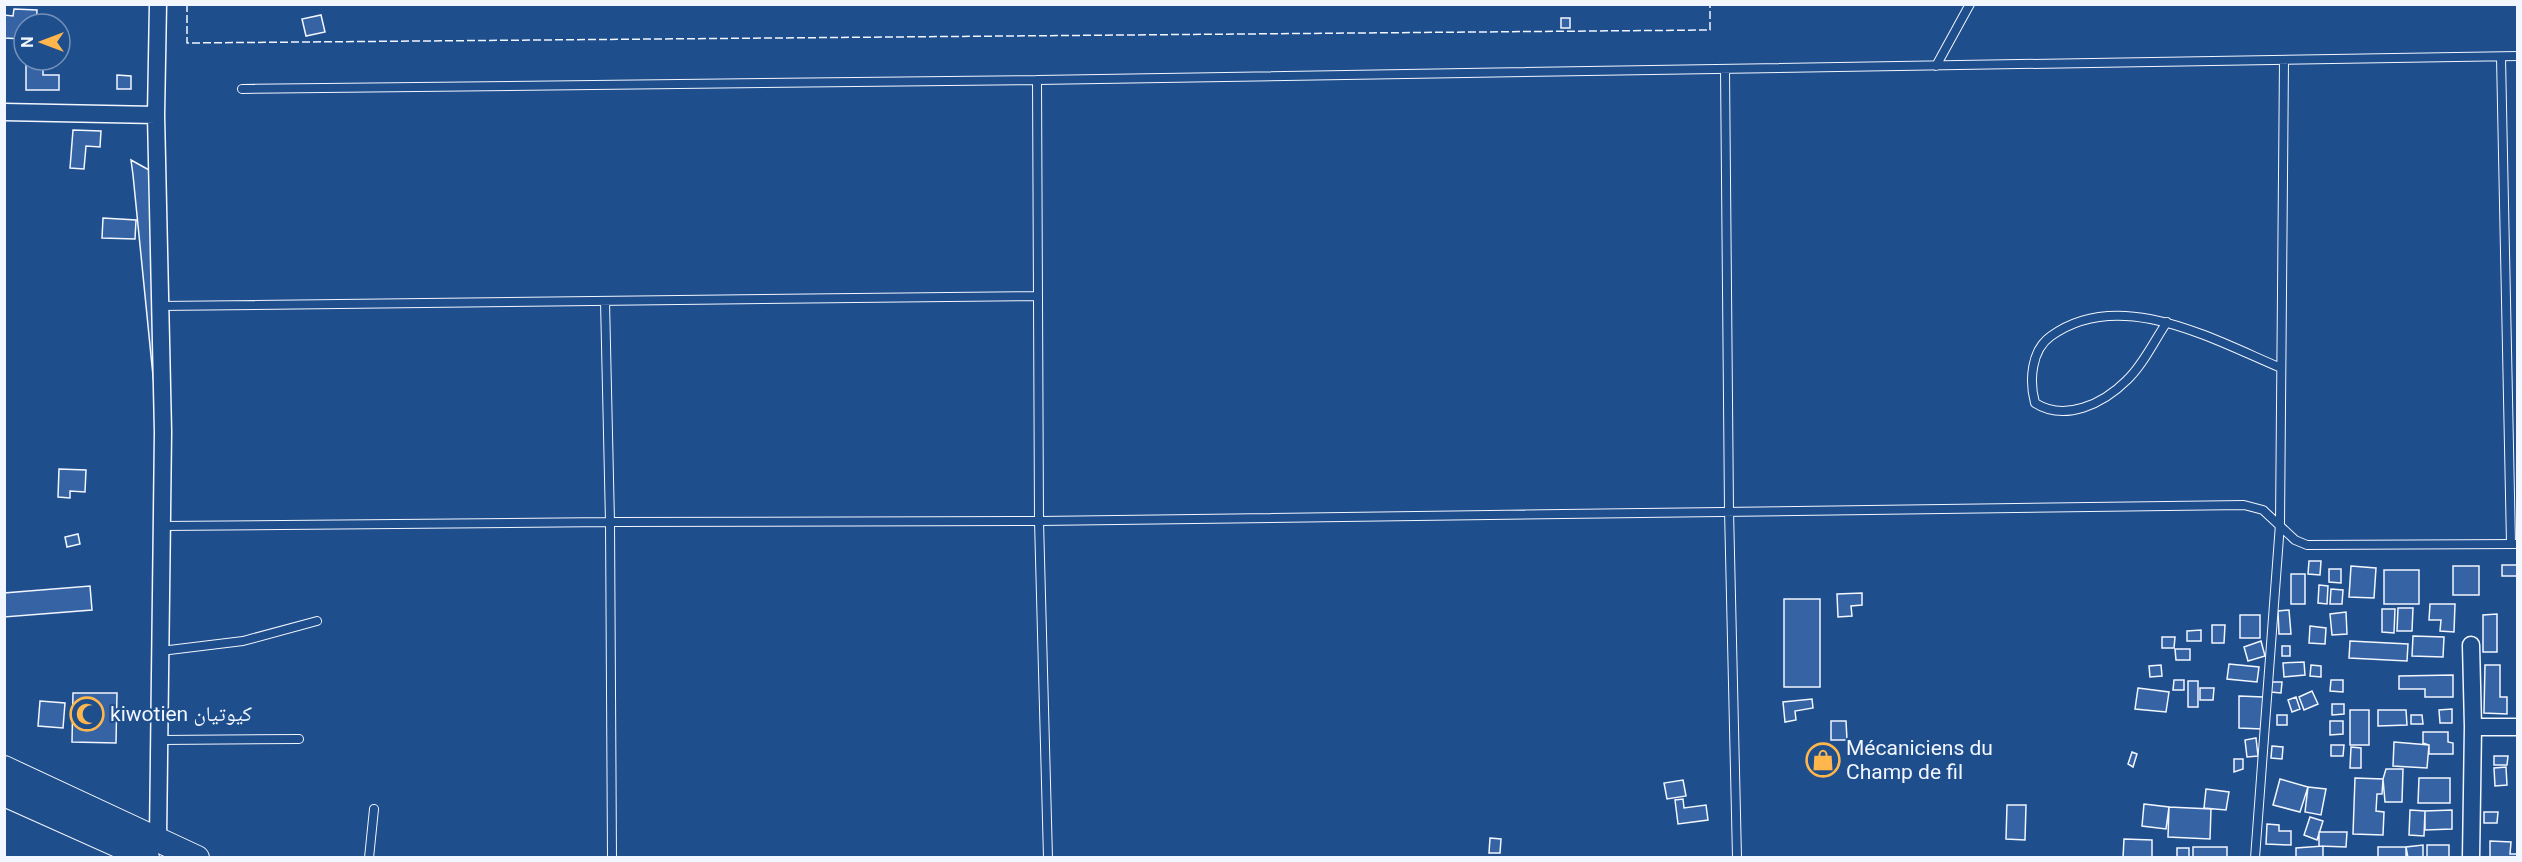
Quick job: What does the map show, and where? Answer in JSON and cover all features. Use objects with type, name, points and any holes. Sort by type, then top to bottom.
[{"type":"street","points":[[153,848],[160,740],[163,432],[156,115],[158,4]]},
{"type":"street","points":[[4,112],[156,115]]},
{"type":"street","points":[[2471,645],[2473,727],[2471,858]]},
{"type":"street","points":[[2473,727],[2517,727]]},
{"type":"street","points":[[4,768],[153,848]]},
{"type":"street","points":[[4,794],[153,848],[197,858]]},
{"type":"lane","points":[[1936,66],[1970,4]]},
{"type":"lane","points":[[162,526],[1039,521],[1729,510],[2244,505],[2263,510],[2295,540],[2307,545],[2514,544],[2501,57]]},
{"type":"lane","points":[[242,90],[2517,57]]},
{"type":"lane","points":[[2256,858],[2280,524],[2284,60]]},
{"type":"lane","points":[[1725,69],[1729,510],[1737,858]]},
{"type":"lane","points":[[1037,80],[1036,296],[1039,521],[1048,858]]},
{"type":"lane","points":[[159,306],[1036,296]]},
{"type":"lane","points":[[605,301],[610,522],[612,858]]},
{"type":"lane","points":[[2167,322],[2128,379],[2109,396],[2063,413],[2046,410],[2035,403],[2030,386],[2034,362],[2044,341],[2066,325],[2097,317],[2140,316],[2167,322],[2180,325],[2282,368]]},
{"type":"lane","points":[[161,651],[243,641],[317,621]]},
{"type":"lane","points":[[160,740],[299,739]]},
{"type":"lane","points":[[369,858],[374,808]]},
{"type":"building","points":[[14,9],[37,10],[37,12],[14,12]]},
{"type":"building","points":[[4,15],[12,16],[12,38],[4,38]]},
{"type":"building","points":[[321,15],[325,32],[306,36],[302,19]]},
{"type":"building","points":[[1561,18],[1570,18],[1570,28],[1561,28]]},
{"type":"building","points":[[26,72],[59,75],[59,90],[26,90]]},
{"type":"building","points":[[117,75],[131,76],[131,89],[117,89]]},
{"type":"building","points":[[73,130],[101,131],[100,147],[86,146],[84,169],[70,168]]},
{"type":"building","points":[[131,160],[160,176],[162,466],[133,175]]},
{"type":"building","points":[[103,218],[136,220],[135,239],[102,238]]},
{"type":"building","points":[[59,469],[86,470],[85,492],[70,491],[70,498],[58,497]]},
{"type":"building","points":[[78,534],[80,544],[67,547],[65,537]]},
{"type":"building","points":[[2309,561],[2321,561],[2320,575],[2308,574]]},
{"type":"building","points":[[2502,565],[2518,565],[2518,576],[2502,576]]},
{"type":"building","points":[[2351,566],[2376,568],[2374,598],[2349,597]]},
{"type":"building","points":[[2453,566],[2479,566],[2479,595],[2453,595]]},
{"type":"building","points":[[2329,569],[2341,569],[2341,583],[2329,582]]},
{"type":"building","points":[[2384,570],[2419,570],[2419,604],[2384,604]]},
{"type":"building","points":[[2291,574],[2305,574],[2305,604],[2291,604]]},
{"type":"building","points":[[2319,585],[2328,586],[2327,604],[2318,603]]},
{"type":"building","points":[[90,586],[92,610],[4,617],[4,593]]},
{"type":"building","points":[[2331,589],[2343,590],[2342,604],[2330,604]]},
{"type":"building","points":[[1862,593],[1862,605],[1851,606],[1852,616],[1838,617],[1837,594]]},
{"type":"building","points":[[1784,599],[1820,599],[1820,687],[1784,687]]},
{"type":"building","points":[[2430,604],[2455,604],[2454,632],[2440,631],[2441,620],[2429,620]]},
{"type":"building","points":[[2398,608],[2413,608],[2412,631],[2397,631]]},
{"type":"building","points":[[2382,609],[2395,609],[2394,633],[2382,632]]},
{"type":"building","points":[[2289,610],[2291,634],[2279,634],[2278,611]]},
{"type":"building","points":[[2346,612],[2347,634],[2332,635],[2330,614]]},
{"type":"building","points":[[2497,614],[2497,652],[2483,652],[2483,615]]},
{"type":"building","points":[[2240,615],[2260,615],[2260,638],[2240,638]]},
{"type":"building","points":[[2212,625],[2225,625],[2224,643],[2212,643]]},
{"type":"building","points":[[2310,626],[2326,628],[2325,644],[2309,643]]},
{"type":"building","points":[[2201,630],[2201,641],[2187,641],[2187,631]]},
{"type":"building","points":[[2413,636],[2444,637],[2443,657],[2412,656]]},
{"type":"building","points":[[2162,637],[2175,637],[2174,648],[2162,648]]},
{"type":"building","points":[[2261,641],[2265,656],[2248,661],[2244,647]]},
{"type":"building","points":[[2350,641],[2408,644],[2407,661],[2349,658]]},
{"type":"building","points":[[2282,646],[2290,646],[2290,656],[2282,656]]},
{"type":"building","points":[[2175,649],[2190,649],[2190,660],[2176,660]]},
{"type":"building","points":[[2304,662],[2305,675],[2284,677],[2283,663]]},
{"type":"building","points":[[2229,664],[2259,667],[2257,682],[2227,679]]},
{"type":"building","points":[[2161,665],[2162,676],[2150,677],[2149,666]]},
{"type":"building","points":[[2311,665],[2321,666],[2321,677],[2310,676]]},
{"type":"building","points":[[2485,665],[2500,665],[2500,697],[2507,697],[2507,714],[2484,713]]},
{"type":"building","points":[[2453,675],[2453,697],[2425,697],[2425,689],[2399,689],[2399,676]]},
{"type":"building","points":[[2174,680],[2184,680],[2184,690],[2173,690]]},
{"type":"building","points":[[2331,680],[2343,680],[2343,692],[2330,691]]},
{"type":"building","points":[[2188,681],[2198,681],[2198,707],[2188,707]]},
{"type":"building","points":[[2271,682],[2282,682],[2281,693],[2271,692]]},
{"type":"building","points":[[2138,688],[2169,692],[2166,712],[2135,709]]},
{"type":"building","points":[[2200,688],[2214,688],[2213,700],[2200,700]]},
{"type":"building","points":[[2312,691],[2318,704],[2304,710],[2299,697]]},
{"type":"building","points":[[73,693],[117,693],[116,743],[72,742]]},
{"type":"building","points":[[2239,696],[2263,697],[2262,729],[2239,728]]},
{"type":"building","points":[[2296,697],[2300,709],[2292,712],[2288,700]]},
{"type":"building","points":[[1812,699],[1813,708],[1795,711],[1796,720],[1785,722],[1783,702]]},
{"type":"building","points":[[40,701],[65,703],[63,728],[38,726]]},
{"type":"building","points":[[2332,704],[2344,704],[2344,714],[2332,715]]},
{"type":"building","points":[[2452,709],[2452,723],[2440,723],[2439,710]]},
{"type":"building","points":[[2350,710],[2369,710],[2369,745],[2350,745]]},
{"type":"building","points":[[2378,710],[2406,710],[2407,725],[2378,726]]},
{"type":"building","points":[[2277,715],[2287,715],[2287,725],[2277,725]]},
{"type":"building","points":[[2411,715],[2422,715],[2423,724],[2411,724]]},
{"type":"building","points":[[1831,721],[1846,721],[1847,740],[1831,740]]},
{"type":"building","points":[[2330,721],[2343,721],[2343,734],[2330,735]]},
{"type":"building","points":[[2423,732],[2448,732],[2448,742],[2453,743],[2453,754],[2429,754],[2429,745],[2423,743]]},
{"type":"building","points":[[2256,738],[2258,756],[2247,757],[2245,740]]},
{"type":"building","points":[[2394,742],[2429,745],[2427,768],[2393,766]]},
{"type":"building","points":[[2331,745],[2344,745],[2343,756],[2331,756]]},
{"type":"building","points":[[2272,746],[2283,747],[2282,759],[2271,758]]},
{"type":"building","points":[[2351,747],[2361,748],[2361,768],[2350,768]]},
{"type":"building","points":[[2132,752],[2137,754],[2133,767],[2128,764]]},
{"type":"building","points":[[2494,756],[2508,756],[2507,765],[2494,765]]},
{"type":"building","points":[[2234,759],[2243,759],[2243,769],[2234,772]]},
{"type":"building","points":[[2506,767],[2507,785],[2495,786],[2494,768]]},
{"type":"building","points":[[2386,769],[2403,769],[2402,802],[2385,802],[2383,779]]},
{"type":"building","points":[[2355,778],[2383,779],[2382,794],[2377,794],[2376,811],[2384,812],[2383,835],[2353,834]]},
{"type":"building","points":[[2419,778],[2450,778],[2450,803],[2418,803]]},
{"type":"building","points":[[2280,779],[2308,787],[2300,812],[2273,805]]},
{"type":"building","points":[[1683,780],[1686,796],[1667,799],[1664,783]]},
{"type":"building","points":[[2308,787],[2326,789],[2321,815],[2305,812]]},
{"type":"building","points":[[2206,789],[2229,792],[2226,810],[2204,808]]},
{"type":"building","points":[[1683,799],[1684,808],[1706,805],[1708,820],[1678,824],[1675,800]]},
{"type":"building","points":[[2144,804],[2169,807],[2166,829],[2142,826]]},
{"type":"building","points":[[2007,805],[2026,805],[2025,840],[2006,839]]},
{"type":"building","points":[[2169,807],[2211,809],[2210,839],[2168,837]]},
{"type":"building","points":[[2410,810],[2425,811],[2424,836],[2409,835]]},
{"type":"building","points":[[2452,810],[2452,829],[2425,830],[2425,811]]},
{"type":"building","points":[[2484,812],[2498,812],[2497,823],[2484,823]]},
{"type":"building","points":[[2310,817],[2323,821],[2317,840],[2304,835]]},
{"type":"building","points":[[2267,824],[2279,825],[2279,831],[2291,831],[2291,845],[2266,844]]},
{"type":"building","points":[[2319,832],[2347,832],[2346,847],[2319,846]]},
{"type":"building","points":[[1490,838],[1501,839],[1500,853],[1489,853]]},
{"type":"building","points":[[2124,839],[2152,840],[2152,858],[2123,858]]},
{"type":"building","points":[[2490,841],[2511,842],[2510,854],[2518,854],[2518,858],[2490,858]]},
{"type":"building","points":[[2423,845],[2423,858],[2408,858],[2406,847]]},
{"type":"building","points":[[2427,845],[2449,845],[2449,858],[2427,858]]},
{"type":"building","points":[[2323,846],[2323,858],[2296,858],[2296,848]]},
{"type":"building","points":[[2193,847],[2227,847],[2227,858],[2193,858]]},
{"type":"building","points":[[2378,847],[2406,847],[2406,858],[2378,858]]},
{"type":"building","points":[[2177,848],[2189,848],[2189,858],[2177,858]]},
{"type":"fence","points":[[187,4],[187,43],[1710,30],[1710,4]]},
{"type":"place","name":"kiwotien كيوتيان","points":[[87,714]]},
{"type":"place","name":"Mécaniciens du Champ de fil","points":[[1823,760]]}]
